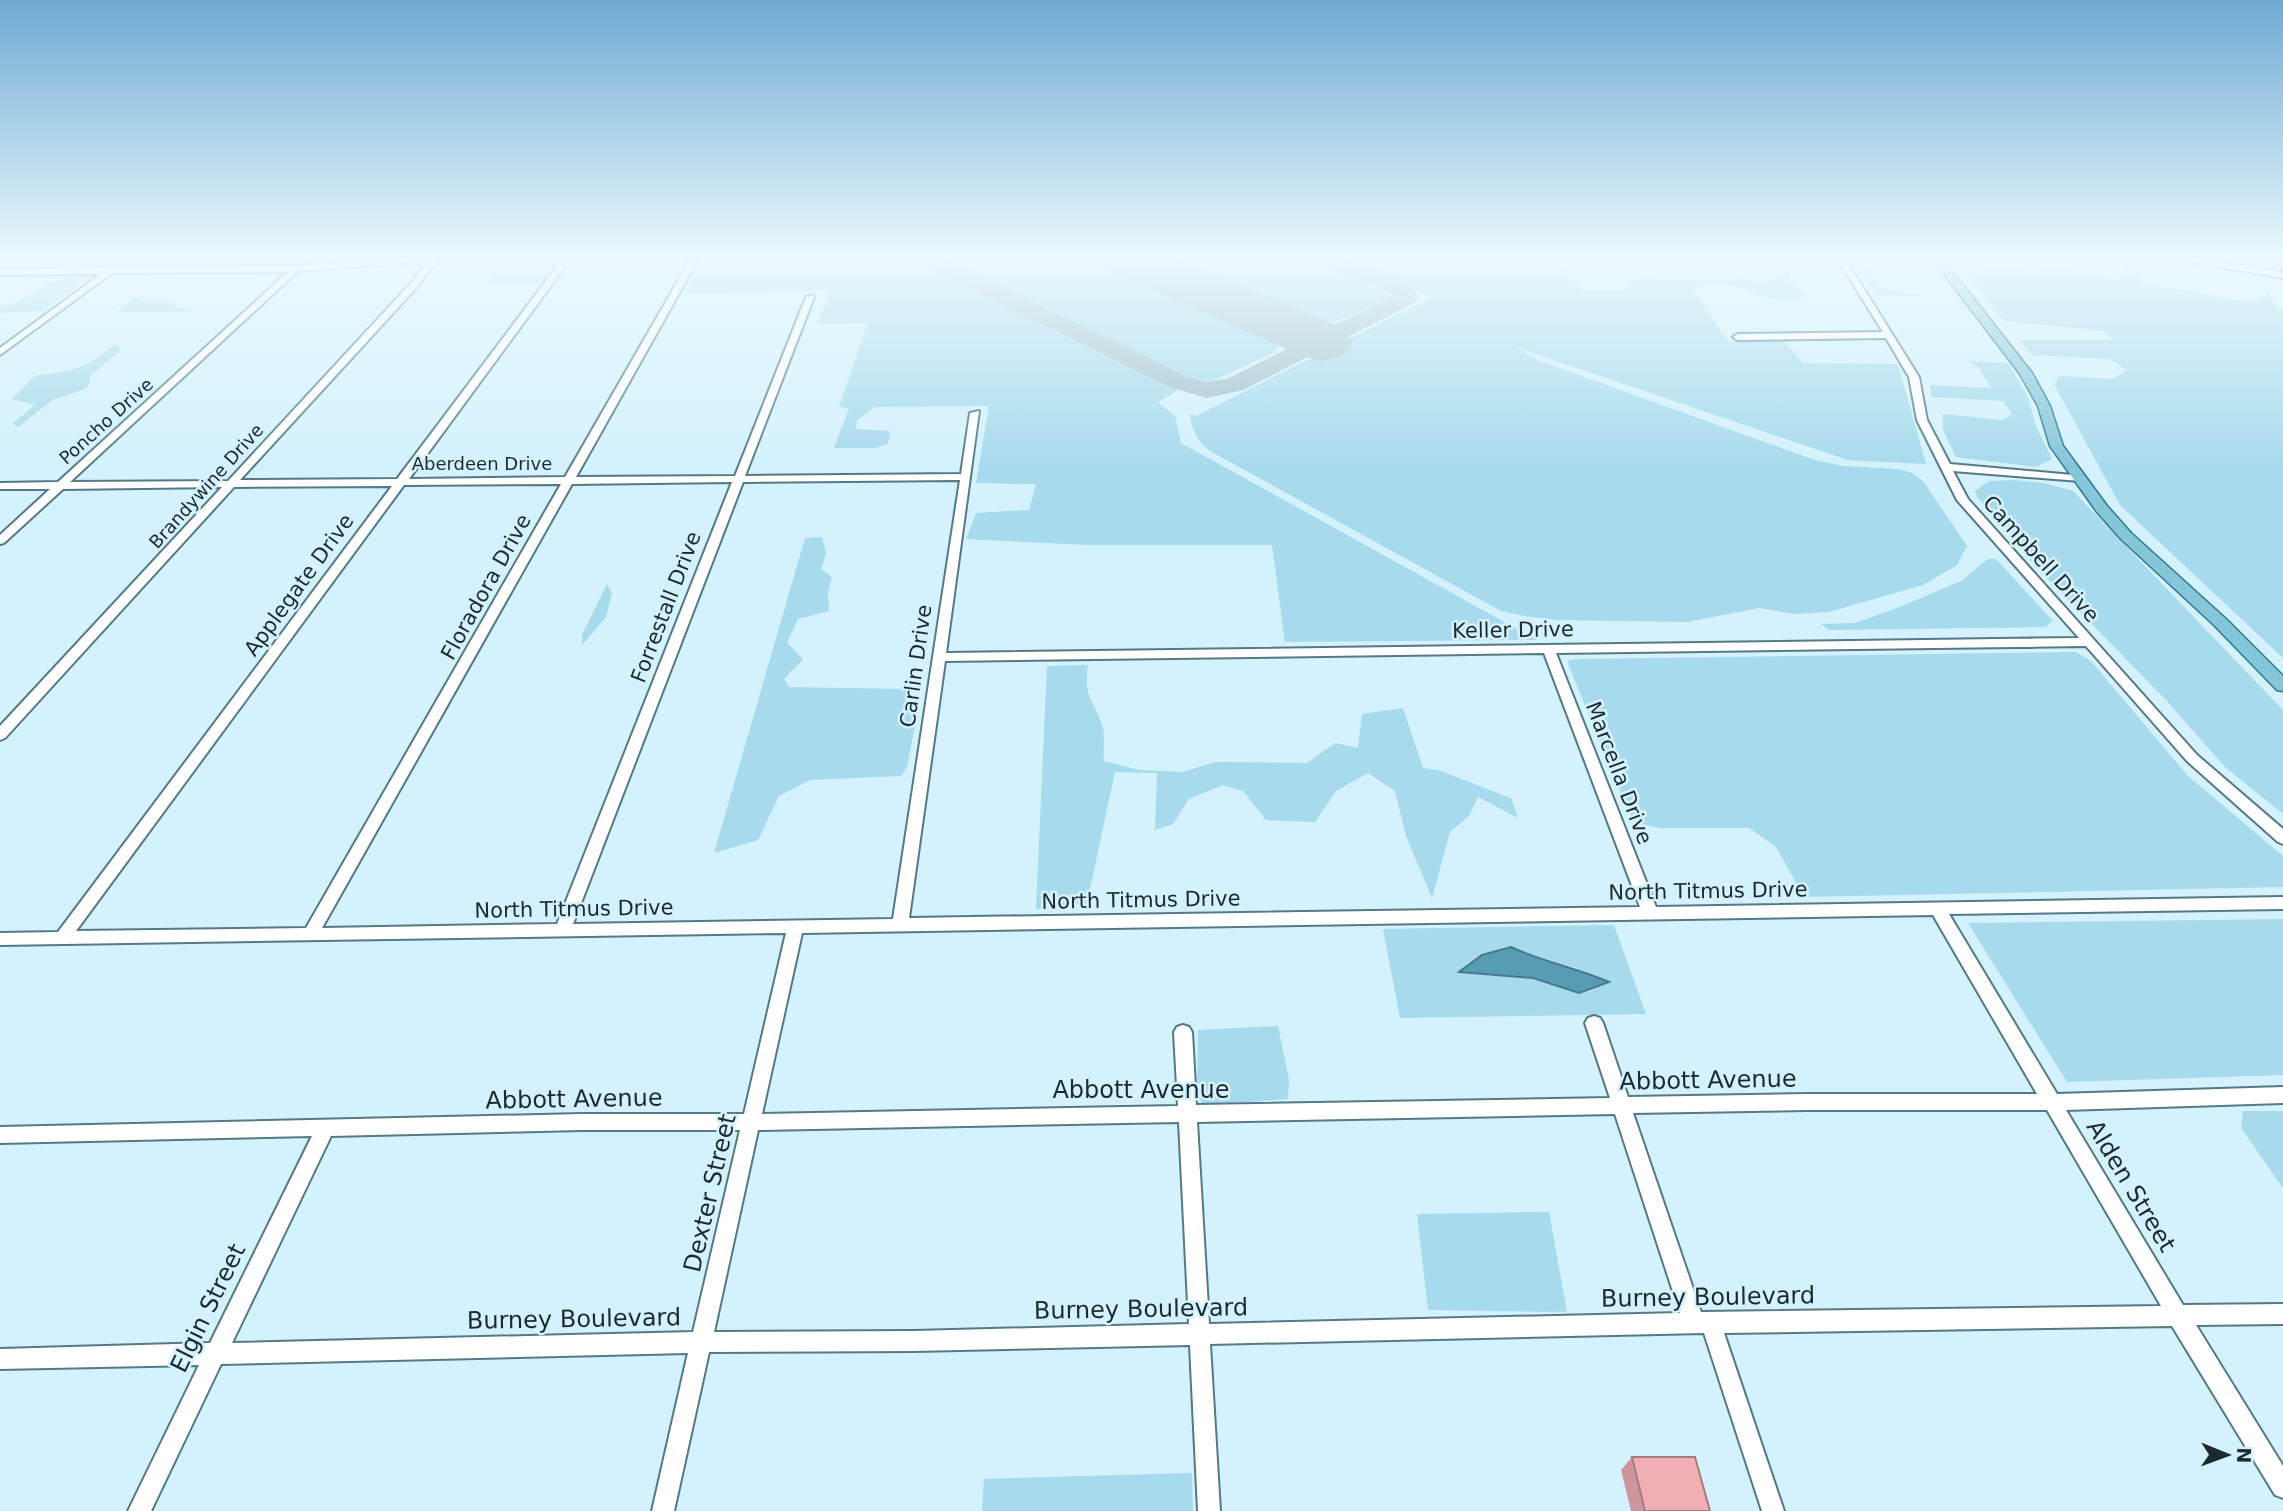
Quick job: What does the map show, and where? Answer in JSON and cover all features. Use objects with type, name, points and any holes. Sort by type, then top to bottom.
[{"type":"main road","points":[[1991,328],[2026,373],[2045,406],[2057,446],[2126,536],[2220,622],[2283,686]]},
{"type":"street","points":[[0,352],[33,328]]},
{"type":"street","name":"Poncho Drive","points":[[0,541],[232,328]]},
{"type":"street","name":"Brandywine Drive","points":[[0,735],[375,328]]},
{"type":"street","name":"Applegate Drive","points":[[63,937],[515,328]]},
{"type":"street","name":"Floradora Drive","points":[[310,935],[655,328]]},
{"type":"street","name":"Forrestall Drive","points":[[562,931],[798,328]]},
{"type":"street","name":"Campbell Drive","points":[[1885,328],[1914,377],[1922,420],[1963,500],[2212,778],[2283,838]]},
{"type":"street","points":[[1738,337],[1890,335]]},
{"type":"street","name":"Carlin Drive","points":[[900,925],[975,413]]},
{"type":"street","points":[[1945,467],[2080,478]]},
{"type":"street","name":"Aberdeen Drive","points":[[0,486],[964,477]]},
{"type":"street","name":"Keller Drive","points":[[938,657],[2089,642]]},
{"type":"street","name":"Marcella Drive","points":[[1548,648],[1651,914]]},
{"type":"street","name":"North Titmus Drive","points":[[0,939],[2283,903]]},
{"type":"street","name":"Alden Street","points":[[1938,909],[2178,1316],[2283,1487]]},
{"type":"street","name":"Dexter Street","points":[[663,1511],[795,927]]},
{"type":"street","points":[[1594,1023],[1773,1511]]},
{"type":"street","points":[[1183,1032],[1209,1511]]},
{"type":"street","name":"Abbott Avenue","points":[[0,1135],[568,1122],[752,1122],[1808,1102],[2052,1102],[2283,1095]]},
{"type":"street","name":"Elgin Street","points":[[139,1511],[325,1129]]},
{"type":"street","name":"Burney Boulevard","points":[[0,1359],[701,1342],[914,1341],[1703,1323],[2283,1314]]},
{"type":"shaded area","points":[[866,328],[1054,328],[1174,387],[1177,391],[1158,402],[1175,416],[1181,443],[1537,640],[1285,642],[1272,545],[1088,545],[966,539],[976,513],[1029,510],[1036,484],[976,483],[989,406],[876,407],[857,420],[856,429],[890,431],[888,444],[875,448],[834,448],[849,408],[839,407]]},
{"type":"shaded area","points":[[1078,328],[1261,328],[1267,330],[1278,346],[1272,353],[1213,381],[1186,380]]},
{"type":"shaded area","points":[[1372,328],[1719,328],[1728,341],[1783,340],[1803,363],[1898,364],[1926,464],[1848,460],[1515,347],[1540,361],[1815,460],[1843,466],[1898,469],[1912,473],[1923,481],[1967,546],[1957,565],[1923,585],[1829,612],[1795,614],[1759,608],[1687,622],[1556,620],[1524,616],[1501,611],[1210,451],[1196,435],[1192,425],[1190,414],[1196,416]]},
{"type":"shaded area","points":[[2069,328],[2283,328],[2283,658],[2120,505],[2054,384],[2059,376],[2113,379],[2127,370],[2110,359],[2032,355],[2020,340],[2113,340],[2104,331]]},
{"type":"shaded area","points":[[116,344],[121,350],[90,376],[86,389],[53,400],[18,427],[13,423],[35,405],[12,399],[36,375],[60,373],[79,367]]},
{"type":"shaded area","points":[[1969,361],[2008,363],[2027,395],[2036,426],[2052,459],[2036,467],[1956,457],[1943,430],[1943,414],[2003,420],[2012,414],[2003,401],[1931,397],[1930,385],[1991,388],[1979,368]]},
{"type":"shaded area","points":[[1989,481],[2044,483],[2073,491],[2283,710],[2283,814],[2225,767],[2165,699],[2041,572],[1977,497],[1975,491]]},
{"type":"shaded area","points":[[822,537],[826,554],[821,569],[832,577],[828,592],[829,611],[798,619],[787,643],[803,659],[784,679],[789,687],[905,689],[919,705],[907,767],[901,776],[810,780],[779,796],[758,840],[714,853],[805,538]]},
{"type":"shaded area","points":[[1988,559],[1996,559],[2053,621],[2045,627],[1829,630],[1821,624],[1855,623],[1897,608],[1961,581]]},
{"type":"shaded area","points":[[607,584],[612,593],[606,617],[582,645],[582,635]]},
{"type":"shaded area","points":[[2076,652],[2091,661],[2188,776],[2283,856],[2283,887],[1804,897],[1776,847],[1749,828],[1659,828],[1633,822],[1568,664],[1569,660],[1581,659]]},
{"type":"shaded area","points":[[1088,665],[1088,693],[1103,728],[1104,761],[1139,770],[1182,772],[1216,762],[1307,763],[1335,743],[1358,748],[1362,714],[1403,708],[1423,768],[1438,770],[1511,798],[1518,818],[1478,797],[1469,816],[1450,832],[1432,898],[1406,836],[1395,791],[1368,773],[1336,791],[1315,822],[1266,820],[1243,791],[1223,785],[1189,799],[1173,824],[1155,830],[1157,773],[1115,772],[1087,903],[1036,909],[1047,666]]},
{"type":"shaded area","points":[[2283,919],[2283,1075],[2067,1082],[1968,923]]},
{"type":"shaded area","points":[[1614,925],[1646,1014],[1400,1018],[1383,929]],"holes":[[[1511,947],[1536,959],[1577,968],[1579,992],[1533,978],[1460,972]]]},
{"type":"shaded area","points":[[1511,947],[1609,982],[1579,993],[1533,978],[1459,972],[1482,955]]},
{"type":"shaded area","points":[[1278,1026],[1289,1080],[1288,1099],[1204,1105],[1197,1095],[1198,1030]]},
{"type":"shaded area","points":[[2243,1111],[2283,1111],[2283,1188],[2241,1128]]},
{"type":"shaded area","points":[[1549,1212],[1567,1312],[1428,1310],[1417,1214]]},
{"type":"shaded area","points":[[1192,1473],[1193,1511],[982,1511],[984,1479]]},
{"type":"building","points":[[1632,1457],[1695,1457],[1710,1511],[1645,1511]]},
{"type":"taxiway","points":[[1067,328],[1178,382],[1207,390],[1234,385],[1348,328]]},
{"type":"runway","points":[[1288,328],[1322,342]]}]
